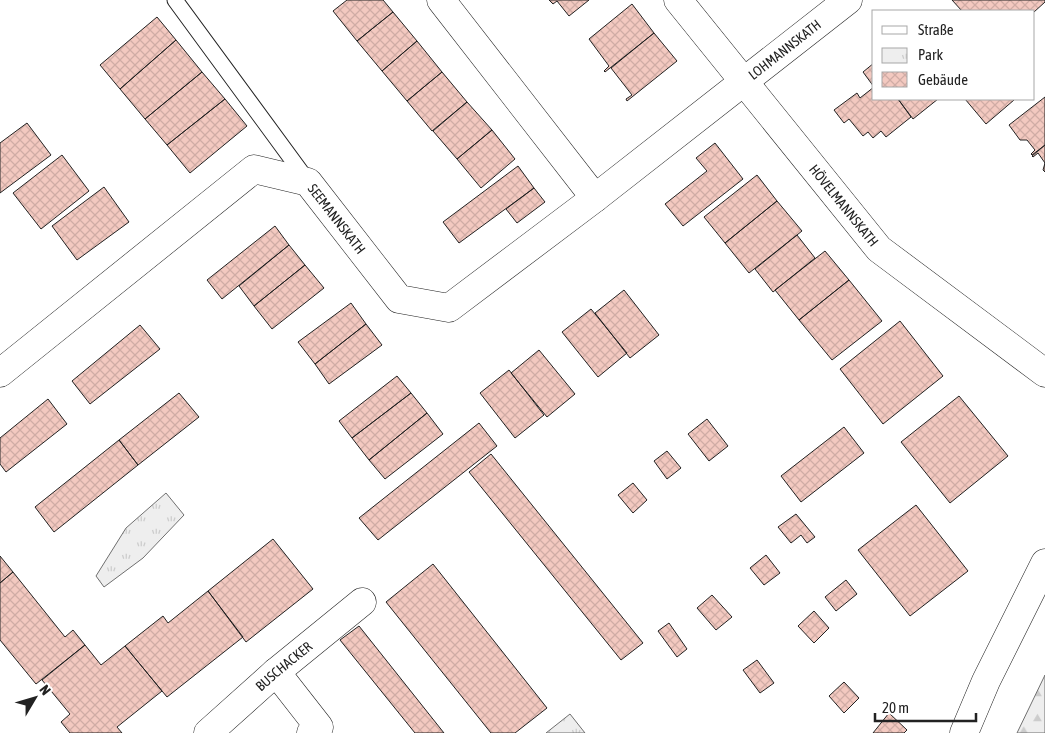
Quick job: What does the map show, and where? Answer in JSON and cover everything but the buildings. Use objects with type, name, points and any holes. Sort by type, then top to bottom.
[{"type":"street","points":[[442,0],[596,198]]},
{"type":"street","name":"HÖVELMANNSKATH","points":[[678,0],[879,249],[1045,373]]},
{"type":"street","name":"LOHMANNSKATH","points":[[744,82],[848,0]]},
{"type":"street","name":"SEEMANNSKATH","points":[[0,373],[254,169],[308,182],[399,299],[449,308],[596,198],[744,82]]},
{"type":"street","points":[[964,733],[986,681],[1045,563]]},
{"type":"street","name":"BUSCHACKER","points":[[208,733],[276,672],[362,602]]},
{"type":"street","points":[[276,672],[319,727],[311,733]]},
{"type":"lane","points":[[175,0],[308,182]]},
{"type":"green space","points":[[166,493],[184,515],[143,558],[104,587],[96,576],[126,528]]},
{"type":"green space","points":[[1045,675],[1045,733],[1017,733]]},
{"type":"green space","points":[[570,714],[585,733],[546,733]]}]
